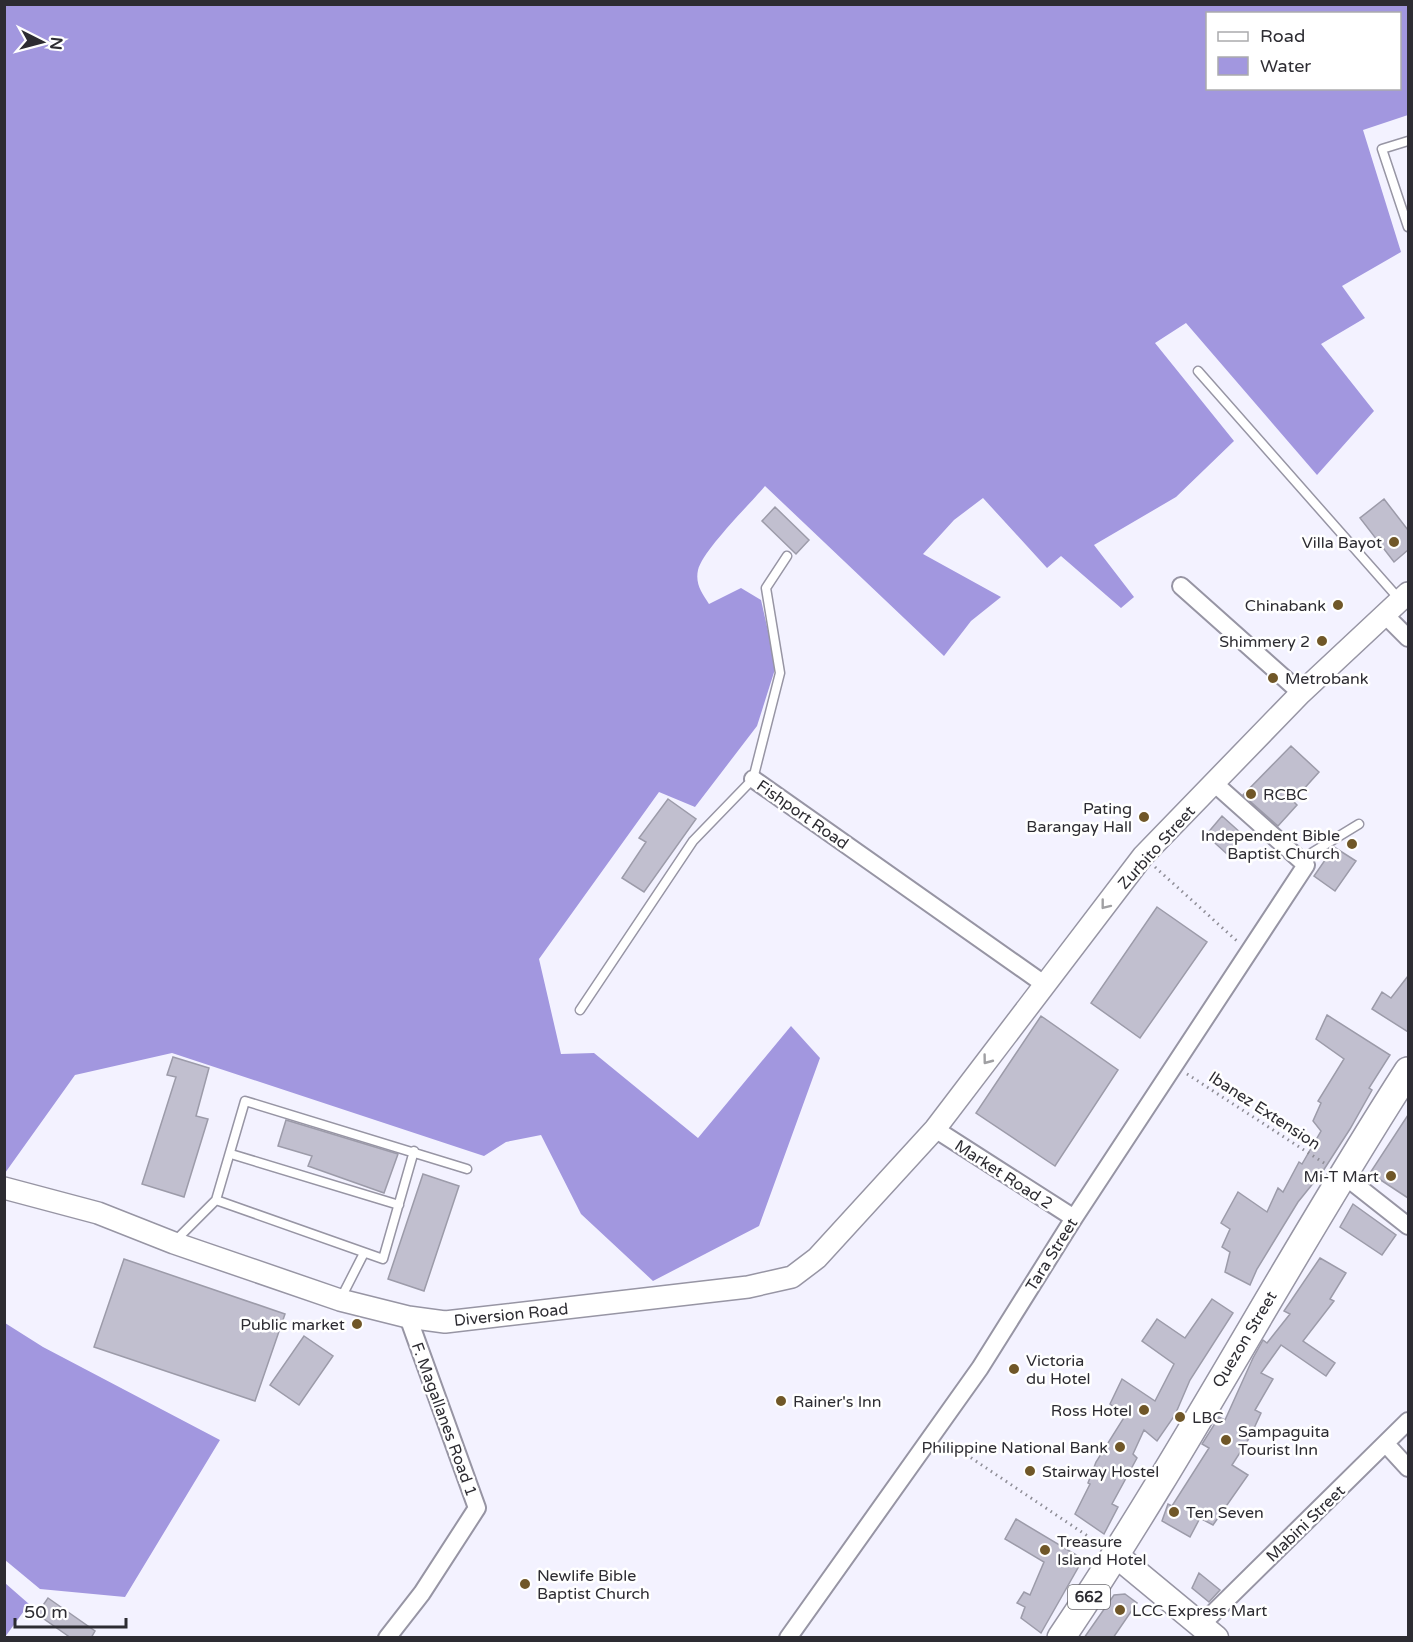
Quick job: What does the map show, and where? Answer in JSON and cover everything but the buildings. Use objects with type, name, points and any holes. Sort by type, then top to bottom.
[{"type":"main road","name":"Quezon Street","points":[[1061,1638],[1117,1556],[1342,1174],[1408,1071]]},
{"type":"main road","points":[[1117,1556],[1208,1631]]},
{"type":"street","points":[[1181,586],[1301,693]]},
{"type":"street","name":"Zurbito Street","points":[[935,1129],[1143,856],[1301,693],[1404,597]]},
{"type":"street","points":[[1384,614],[1408,638]]},
{"type":"street","name":"Fishport Road","points":[[753,779],[1044,984]]},
{"type":"street","points":[[1214,783],[1303,863]]},
{"type":"street","name":"Tara Street","points":[[788,1638],[980,1368],[1303,863]]},
{"type":"street","name":"Market Road 2","points":[[935,1129],[1074,1218]]},
{"type":"street","name":"Diversion Road","points":[[4,1188],[98,1213],[174,1243],[340,1300],[408,1317],[445,1322],[748,1287],[792,1277],[817,1258],[935,1129]]},
{"type":"street","points":[[1342,1174],[1408,1227]]},
{"type":"street","name":"F. Magallanes Road 1","points":[[387,1638],[422,1593],[477,1508],[408,1317]]},
{"type":"street","name":"Mabini Street","points":[[1208,1631],[1408,1421]]},
{"type":"street","points":[[1386,1444],[1408,1468]]},
{"type":"lane","points":[[1408,141],[1382,149],[1408,227]]},
{"type":"lane","points":[[1198,371],[1404,597]]},
{"type":"lane","name":"Fishport Road","points":[[753,779],[780,674],[766,588],[787,556]]},
{"type":"lane","points":[[580,1010],[693,841],[753,779]]},
{"type":"lane","points":[[1303,863],[1359,825]]},
{"type":"lane","points":[[174,1243],[216,1200],[245,1101],[467,1169]]},
{"type":"lane","points":[[216,1200],[383,1259],[414,1151]]},
{"type":"lane","points":[[231,1154],[399,1205]]},
{"type":"lane","points":[[340,1300],[364,1253]]},
{"type":"path","points":[[1143,856],[1248,951]]},
{"type":"path","name":"Ibanez Extension","points":[[1174,1066],[1342,1174]]},
{"type":"path","points":[[933,1432],[1117,1556]]},
{"type":"water","points":[[5,5],[1408,5],[1408,115],[1363,130],[1401,252],[1342,286],[1365,318],[1321,344],[1374,411],[1317,475],[1186,323],[1155,343],[1234,441],[1176,497],[1094,545],[1134,597],[1121,608],[1061,556],[1047,568],[983,498],[954,520],[923,554],[1001,597],[971,621],[944,656],[765,486],[717,539],[702,561],[697,580],[709,604],[741,588],[761,600],[776,666],[757,726],[695,807],[659,792],[539,959],[561,1054],[594,1053],[698,1138],[791,1026],[820,1058],[759,1226],[653,1281],[581,1214],[541,1135],[506,1142],[484,1156],[172,1053],[75,1075],[5,1173]]},
{"type":"water","points":[[5,1323],[43,1347],[220,1440],[125,1597],[40,1589],[5,1560]]},
{"type":"water","points":[[5,1583],[29,1604],[5,1637]]},
{"type":"place","name":"Villa Bayot","points":[[1394,542]]},
{"type":"place","name":"Chinabank","points":[[1338,605]]},
{"type":"place","name":"Shimmery 2","points":[[1322,641]]},
{"type":"place","name":"Metrobank","points":[[1273,678]]},
{"type":"place","name":"RCBC","points":[[1251,794]]},
{"type":"place","name":"Pating Barangay Hall","points":[[1144,817]]},
{"type":"place","name":"Independent Bible Baptist Church","points":[[1352,844]]},
{"type":"place","name":"Mi-T Mart","points":[[1391,1176]]},
{"type":"place","name":"Public market","points":[[357,1324]]},
{"type":"place","name":"Victoria du Hotel","points":[[1014,1369]]},
{"type":"place","name":"Rainer's Inn","points":[[781,1401]]},
{"type":"place","name":"Ross Hotel","points":[[1144,1410]]},
{"type":"place","name":"LBC","points":[[1180,1417]]},
{"type":"place","name":"Sampaguita Tourist Inn","points":[[1226,1440]]},
{"type":"place","name":"Philippine National Bank","points":[[1120,1447]]},
{"type":"place","name":"Stairway Hostel","points":[[1030,1471]]},
{"type":"place","name":"Ten Seven","points":[[1174,1512]]},
{"type":"place","name":"Treasure Island Hotel","points":[[1045,1550]]},
{"type":"place","name":"Newlife Bible Baptist Church","points":[[525,1584]]},
{"type":"place","name":"LCC Express Mart","points":[[1120,1610]]}]
